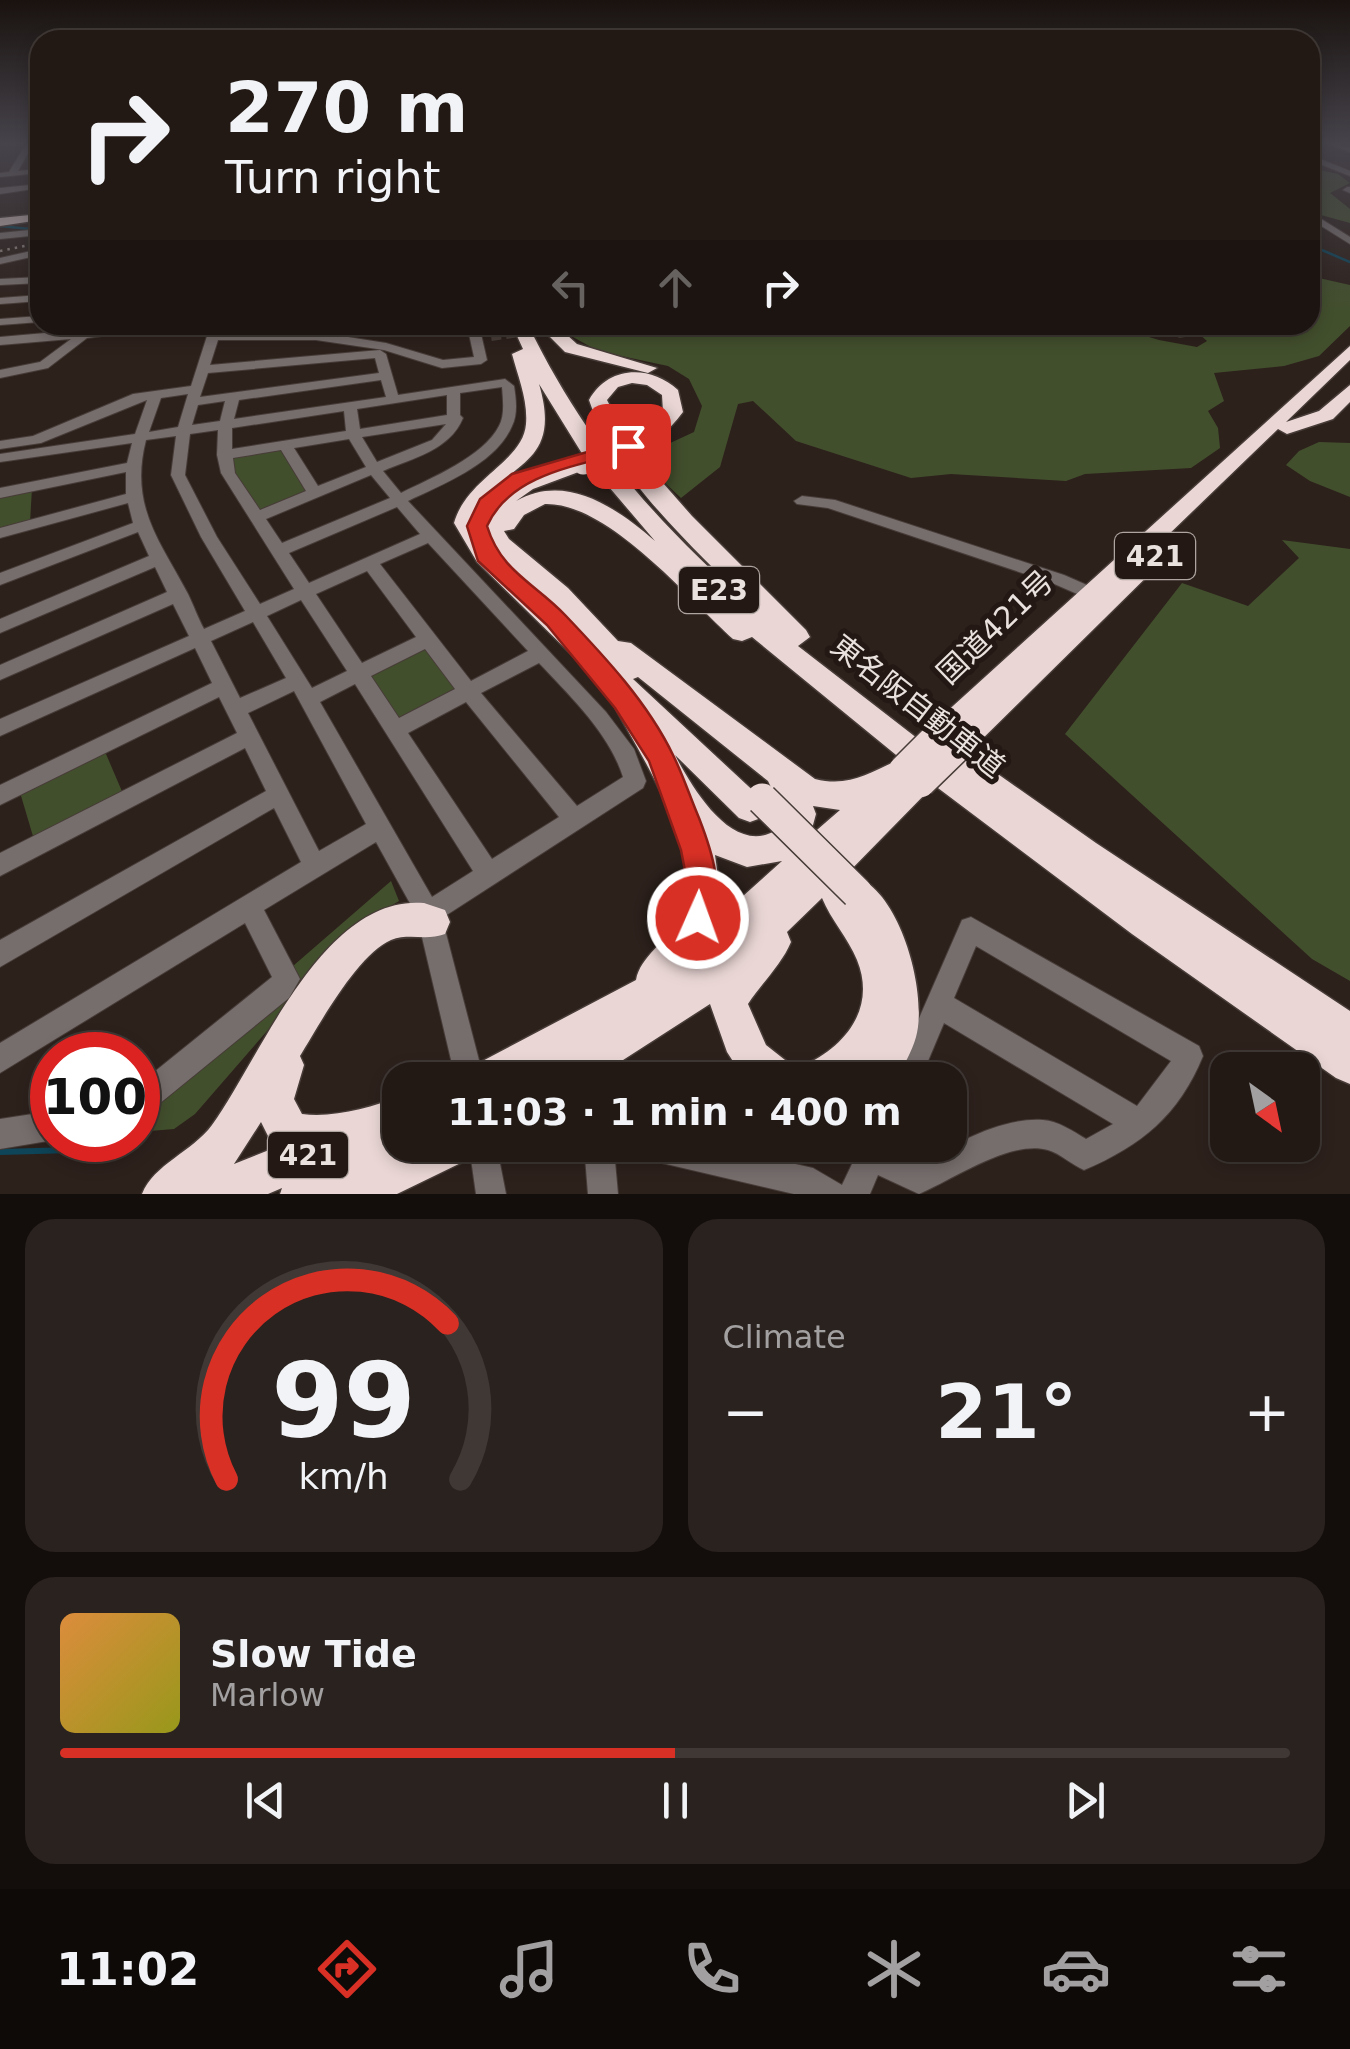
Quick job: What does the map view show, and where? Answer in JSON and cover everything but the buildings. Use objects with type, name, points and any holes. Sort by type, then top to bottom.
[{"type":"highway","points":[[1283,414],[1278,392],[1299,378],[1350,330]]},
{"type":"highway","points":[[519,335],[536,419],[535,434],[522,453],[474,495],[465,522],[763,793],[888,940],[900,982],[898,1035],[884,1062]]},
{"type":"highway","name":"東名阪自動車道","points":[[522,335],[570,420],[639,508],[730,601],[882,728],[1072,870],[1350,1064]]},
{"type":"highway","name":"東名阪自動車道","points":[[539,335],[563,386],[626,471],[692,542],[797,637],[896,718],[990,787],[1350,1034]]},
{"type":"highway","points":[[499,555],[500,544],[492,530],[498,507],[524,485],[663,438],[682,421],[686,401],[680,389],[650,369],[571,348],[557,335]]},
{"type":"highway","name":"国道421号","points":[[500,1062],[623,1010],[691,967],[951,738],[1350,351]]},
{"type":"highway","points":[[631,449],[658,432],[673,412],[671,394],[654,380],[621,378],[604,388],[598,400],[604,424],[628,460],[797,637]]},
{"type":"highway","name":"国道421号","points":[[1283,414],[1344,381]]},
{"type":"highway","points":[[499,555],[506,544],[504,530],[510,516],[524,505],[560,496],[594,505],[617,520],[747,637],[882,728]]},
{"type":"highway","points":[[566,616],[636,716],[674,786],[702,876],[698,918],[672,960],[623,1010]]},
{"type":"highway","points":[[566,616],[763,793],[798,799],[802,812],[794,834],[768,851],[754,852],[725,844],[674,786]]},
{"type":"highway","points":[[763,793],[856,796],[907,776]]},
{"type":"highway","name":"国道421号","points":[[586,1062],[708,983],[876,827],[907,776]]},
{"type":"highway","points":[[755,1062],[744,1051],[728,1001],[759,955],[854,864],[876,827]]},
{"type":"highway","points":[[848,895],[877,964],[882,990],[864,1050],[852,1062]]},
{"type":"highway","points":[[164,1194],[202,1168],[225,1143],[336,968],[372,932],[407,918],[430,918]]},
{"type":"highway","points":[[336,968],[284,1064],[273,1101],[289,1133],[382,1139]]},
{"type":"highway","name":"421","points":[[216,1194],[382,1147]]},
{"type":"highway","name":"421","points":[[302,1194],[382,1152]]},
{"type":"highway","points":[[348,1194],[382,1162]]},
{"type":"main road","points":[[0,222],[30,218]]},
{"type":"street","points":[[1320,222],[1350,241]]},
{"type":"street","points":[[0,236],[30,233]]},
{"type":"street","points":[[0,263],[30,255]]},
{"type":"street","points":[[0,263],[30,262]]},
{"type":"street","points":[[20,281],[30,272]]},
{"type":"street","points":[[0,282],[30,280]]},
{"type":"street","points":[[0,301],[30,299]]},
{"type":"street","points":[[0,322],[30,320]]},
{"type":"street","points":[[0,341],[84,335]]},
{"type":"street","points":[[0,374],[44,365],[84,335]]},
{"type":"street","points":[[473,1062],[430,918],[303,690],[184,492],[178,474],[182,432],[212,336],[316,336],[442,364],[470,364],[481,360],[476,335]]},
{"type":"street","points":[[201,370],[383,351]]},
{"type":"street","points":[[383,351],[394,399]]},
{"type":"street","points":[[0,445],[36,440],[138,397],[233,396],[386,376]]},
{"type":"street","points":[[0,458],[454,390],[505,383],[508,386],[510,414],[505,428],[496,442],[471,463],[279,552]]},
{"type":"street","points":[[256,518],[437,443],[449,433],[456,418],[454,390]]},
{"type":"street","points":[[156,394],[131,467],[131,497],[247,737],[315,866]]},
{"type":"street","points":[[233,396],[226,424],[224,456],[228,473],[489,874]]},
{"type":"street","points":[[350,406],[353,434],[397,498],[592,707],[637,772],[636,781],[489,874],[430,918]]},
{"type":"street","points":[[224,456],[456,418]]},
{"type":"street","points":[[285,444],[315,493]]},
{"type":"street","points":[[0,493],[131,467]]},
{"type":"street","points":[[0,532],[131,497]]},
{"type":"street","points":[[802,501],[830,503],[1099,596]]},
{"type":"street","points":[[0,578],[142,525]]},
{"type":"street","points":[[0,728],[431,534]]},
{"type":"street","points":[[0,626],[160,558]]},
{"type":"street","points":[[369,562],[468,692],[575,821]]},
{"type":"street","points":[[0,673],[179,594]]},
{"type":"street","points":[[234,710],[358,674],[428,639]]},
{"type":"street","points":[[395,730],[539,654]]},
{"type":"street","points":[[0,795],[223,686]]},
{"type":"street","points":[[0,866],[247,737]]},
{"type":"street","points":[[0,954],[278,795]]},
{"type":"street","points":[[0,1059],[381,826]]},
{"type":"street","points":[[160,1085],[280,990],[287,979],[249,906]]},
{"type":"street","points":[[914,1062],[971,928],[1190,1056],[1168,1095],[1114,1144],[1084,1156],[1046,1134],[967,1154]]},
{"type":"street","points":[[940,1005],[1140,1124]]},
{"type":"street","points":[[0,1134],[30,1129]]},
{"type":"street","points":[[474,1162],[491,1194]]},
{"type":"street","points":[[600,1162],[603,1194]]},
{"type":"street","points":[[719,1162],[813,1183],[831,1194]]},
{"type":"street","points":[[854,1194],[869,1162]]},
{"type":"street","points":[[891,1162],[918,1179],[950,1162]]},
{"type":"green space","points":[[1320,200],[1338,200],[1350,209],[1350,223],[1320,215]]},
{"type":"green space","points":[[1320,278],[1350,285],[1350,326],[1319,356],[1284,366],[1214,373],[1224,401],[1208,411],[1218,428],[1220,448],[1191,468],[1085,474],[1066,481],[951,474],[911,478],[796,441],[753,401],[738,404],[720,467],[681,498],[644,463],[655,450],[694,432],[702,406],[689,379],[668,366],[598,351],[569,335],[1142,335],[1197,347],[1207,341],[1200,335],[1320,335]]},
{"type":"green space","points":[[1319,442],[1350,443],[1350,497],[1310,481],[1286,465],[1299,451]]},
{"type":"green space","points":[[282,448],[308,493],[260,513],[233,472],[229,457]]},
{"type":"green space","points":[[32,488],[30,523],[0,531],[0,495]]},
{"type":"green space","points":[[1282,540],[1350,549],[1350,981],[1312,959],[1065,734],[1182,583],[1248,606],[1299,558]]},
{"type":"green space","points":[[425,642],[461,689],[398,723],[364,674]]},
{"type":"green space","points":[[103,747],[124,796],[35,843],[19,789]]},
{"type":"green space","points":[[391,881],[399,901],[359,925],[195,1114],[174,1129],[160,1130],[160,1091],[297,981],[293,966]]},
{"type":"waterway","points":[[0,226],[30,229]]},
{"type":"waterway","points":[[1320,249],[1350,262]]},
{"type":"waterway","points":[[0,1152],[30,1151]]},
{"type":"tunnel","points":[[491,336],[498,335]]},
{"type":"railway","points":[[0,251],[30,245]]},
{"type":"route","points":[[628,446],[519,478],[488,503],[477,526],[486,556],[556,620],[636,716],[661,758],[688,820],[696,850],[702,876],[698,918]]}]
